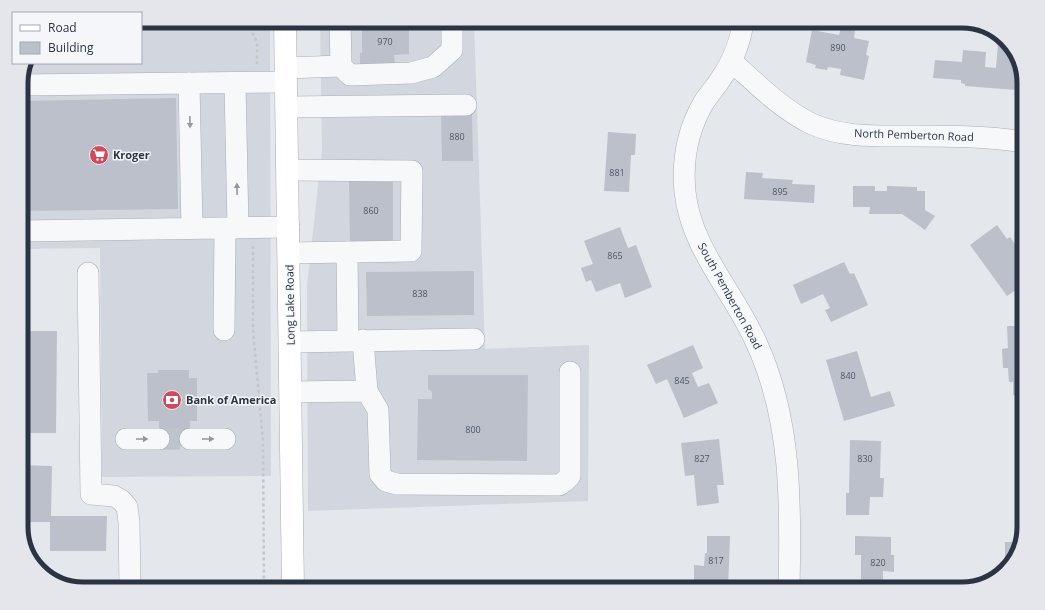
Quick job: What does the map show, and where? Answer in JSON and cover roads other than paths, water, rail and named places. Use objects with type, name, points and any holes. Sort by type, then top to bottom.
[{"type":"main road","name":"Long Lake Road","points":[[286,28],[293,582]]},
{"type":"street","points":[[340,28],[341,66],[350,75],[411,73],[433,67],[452,50],[452,28]]},
{"type":"street","name":"South Pemberton Road","points":[[741,28],[738,43],[731,61],[721,79],[705,101],[692,127],[687,144],[685,160],[685,193],[692,222],[705,252],[756,340],[767,367],[781,426],[788,470],[790,524],[789,582]]},
{"type":"street","name":"North Pemberton Road","points":[[731,61],[793,113],[811,123],[832,131],[865,136],[980,137],[1017,141]]},
{"type":"street","points":[[28,85],[235,83],[341,66]]},
{"type":"street","points":[[189,83],[192,228]]},
{"type":"street","points":[[224,330],[231,228],[235,83]]},
{"type":"street","points":[[287,107],[466,106]]},
{"type":"street","points":[[288,170],[412,171],[411,251],[289,252]]},
{"type":"street","points":[[28,231],[289,227]]},
{"type":"street","points":[[347,252],[356,340],[367,391],[378,410],[380,474],[386,481],[397,484],[559,485],[566,481],[570,476],[570,372]]},
{"type":"street","points":[[88,273],[92,494],[114,496],[121,500],[127,507],[129,522],[130,582]]},
{"type":"street","points":[[290,342],[474,339]]},
{"type":"street","points":[[291,392],[367,391]]},
{"type":"street","points":[[126,440],[159,439]]},
{"type":"street","points":[[190,439],[225,439]]},
{"type":"tunnel","points":[[159,439],[190,439]]},
{"type":"place","name":"Kroger","points":[[99,155]]},
{"type":"place","name":"Bank of America","points":[[172,400]]}]
